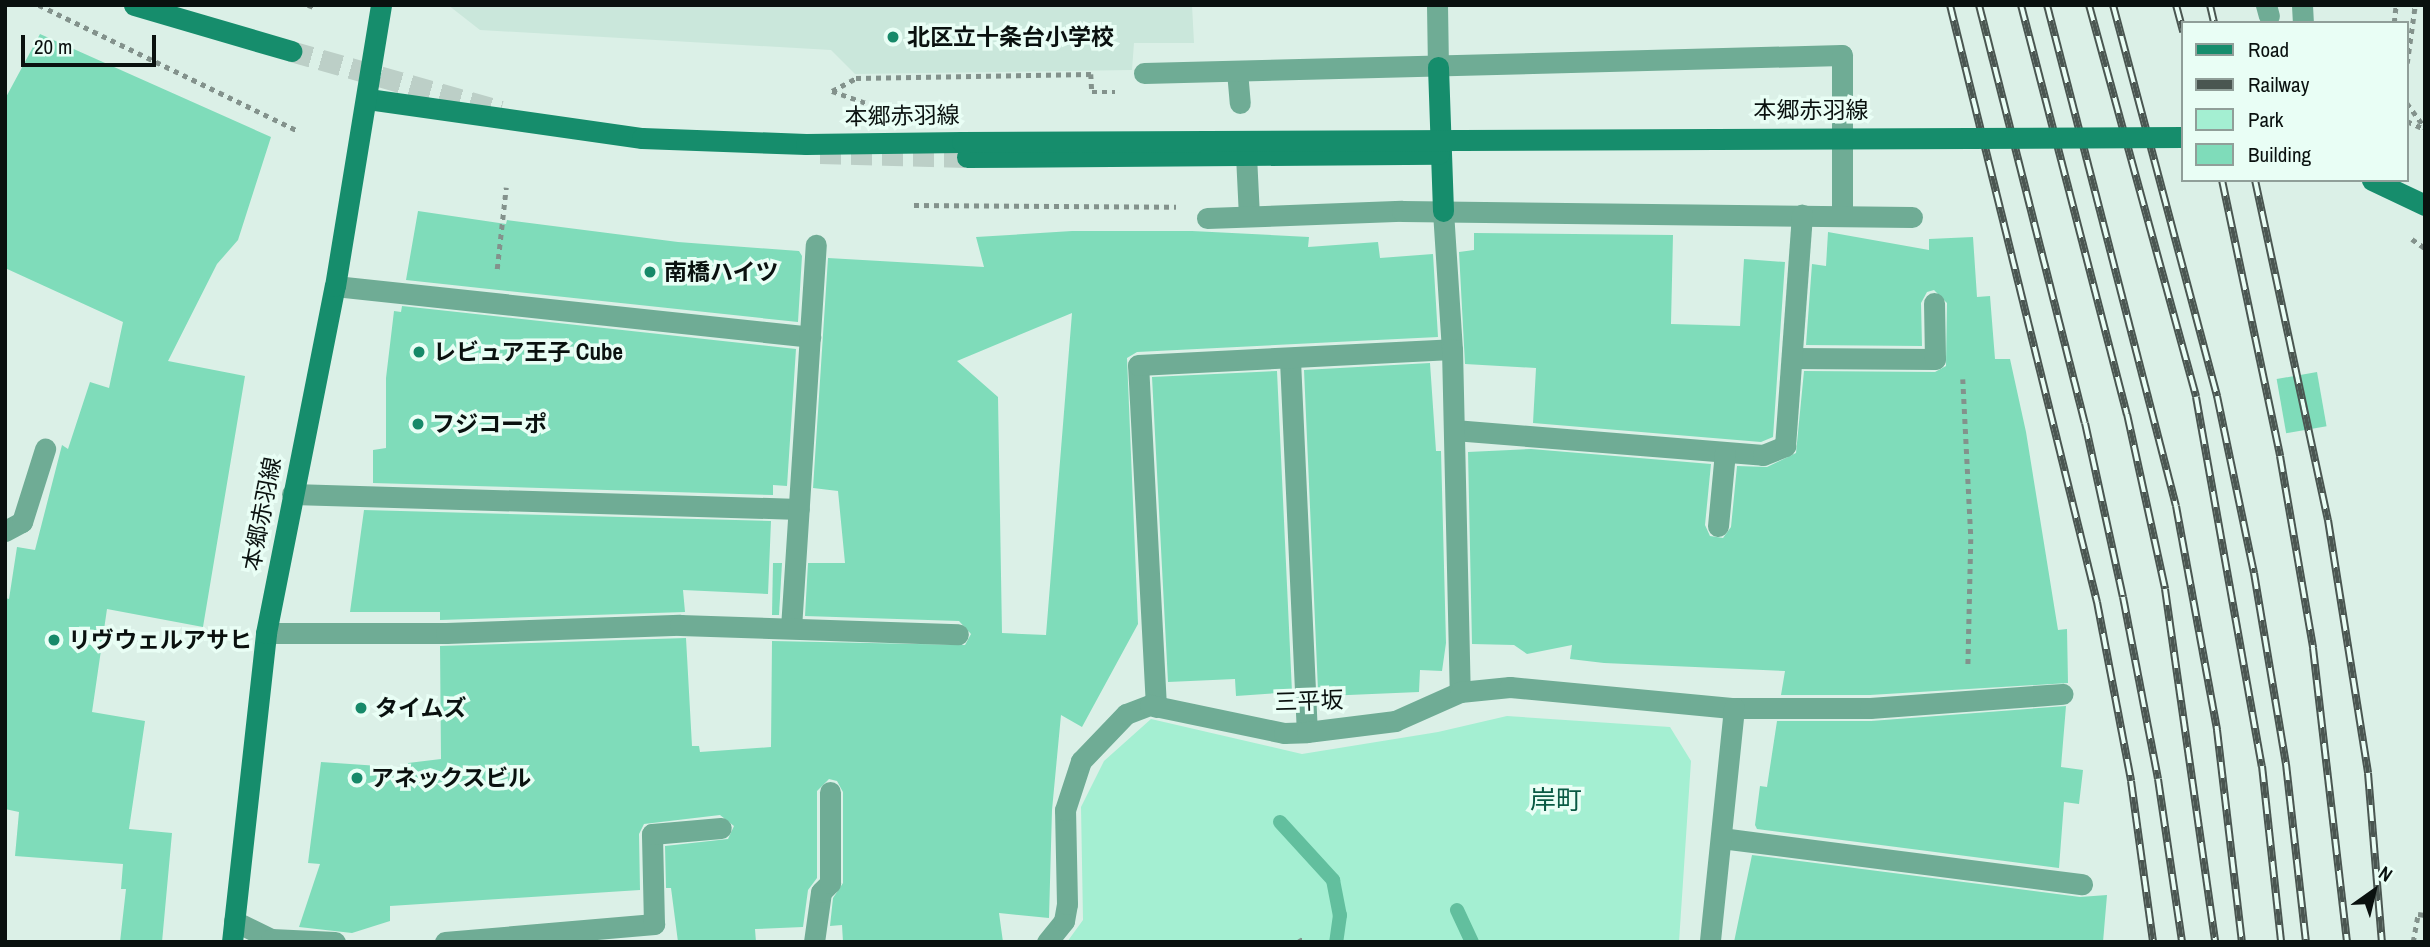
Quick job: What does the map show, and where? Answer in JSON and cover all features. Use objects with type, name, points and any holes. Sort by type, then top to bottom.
[{"type":"main road","points":[[134,5],[291,51]]},
{"type":"main road","name":"本郷赤羽線","points":[[233,931],[266,632],[335,286],[368,99],[381,5]]},
{"type":"main road","points":[[1438,67],[1443,211]]},
{"type":"main road","name":"本郷赤羽線","points":[[368,99],[642,138],[1246,155],[1439,154]]},
{"type":"main road","name":"本郷赤羽線","points":[[965,149],[2182,137]]},
{"type":"main road","points":[[2376,182],[2425,205]]},
{"type":"street","points":[[1437,5],[1438,67]]},
{"type":"street","points":[[1144,73],[1842,55],[1842,216]]},
{"type":"street","points":[[1237,71],[1240,103]]},
{"type":"street","points":[[1246,155],[1249,216]]},
{"type":"street","points":[[1207,218],[1443,211],[1912,217]]},
{"type":"street","points":[[1443,211],[1452,349],[1460,692]]},
{"type":"street","points":[[1454,430],[1763,455],[1785,446],[1802,215]]},
{"type":"street","points":[[791,628],[816,245]]},
{"type":"street","points":[[335,286],[810,338]]},
{"type":"street","points":[[1791,358],[1935,359],[1934,303]]},
{"type":"street","points":[[1047,942],[1064,921],[1067,904],[1065,810],[1081,761],[1126,714],[1156,706],[1138,365],[1290,360],[1452,349]]},
{"type":"street","points":[[1290,360],[1307,732]]},
{"type":"street","points":[[5,531],[22,522],[45,449]]},
{"type":"street","points":[[1718,526],[1725,452]]},
{"type":"street","points":[[292,494],[799,509]]},
{"type":"street","points":[[266,632],[446,633],[680,625],[958,634]]},
{"type":"street","name":"三平坂","points":[[1156,706],[1284,733],[1395,721],[1460,692],[1510,687],[1734,708],[1870,708],[2062,694]]},
{"type":"street","points":[[1710,942],[1734,708]]},
{"type":"street","points":[[814,942],[821,892],[830,883],[830,792]]},
{"type":"street","points":[[445,942],[654,924],[652,834],[721,828]]},
{"type":"street","points":[[1721,838],[2082,884]]},
{"type":"street","points":[[233,931],[271,939],[335,942]]},
{"type":"path","points":[[39,5],[296,130]]},
{"type":"path","points":[[308,5],[317,8]]},
{"type":"path","points":[[2409,48],[2415,5]]},
{"type":"path","points":[[832,91],[856,78],[1091,74],[1092,92]]},
{"type":"path","points":[[2409,106],[2425,129]]},
{"type":"path","points":[[2409,122],[2425,129]]},
{"type":"path","points":[[493,303],[506,187]]},
{"type":"path","points":[[915,205],[1179,207]]},
{"type":"path","points":[[2412,239],[2425,247]]},
{"type":"path","points":[[1935,359],[1963,364],[1971,539],[1967,700]]},
{"type":"path","points":[[2413,942],[2418,914],[2425,915]]},
{"type":"path","points":[[1298,942],[1306,937]]},
{"type":"shaded area","name":"北区立十条台小学校","points":[[448,5],[1192,5],[1194,43],[1134,43],[1132,70],[855,74],[831,50],[480,30]]},
{"type":"green space","points":[[1507,716],[1670,727],[1691,761],[1679,942],[1067,942],[1083,920],[1081,807],[1104,761],[1151,719],[1302,754],[1438,732]]},
{"type":"building","points":[[40,34],[271,137],[238,240],[217,264],[168,361],[245,376],[203,627],[107,609],[92,712],[145,721],[129,829],[172,833],[162,942],[120,942],[126,889],[121,889],[123,864],[15,856],[19,812],[5,809],[5,598],[9,599],[17,547],[35,550],[62,445],[68,449],[90,382],[109,388],[123,322],[5,268],[5,99]]},
{"type":"building","points":[[418,211],[506,224],[507,220],[678,242],[799,251],[802,256],[798,322],[406,280]]},
{"type":"building","points":[[1072,231],[1192,231],[1309,237],[1308,247],[1378,242],[1380,258],[1433,254],[1438,337],[1137,352],[1127,358],[1138,624],[1082,727],[1061,715],[1052,810],[1049,918],[999,913],[1003,942],[843,942],[842,925],[830,926],[833,898],[843,883],[843,792],[837,781],[829,779],[817,791],[817,878],[808,890],[803,927],[755,929],[756,942],[678,942],[671,888],[666,888],[665,846],[728,839],[734,826],[720,815],[644,824],[639,834],[640,890],[390,906],[390,921],[352,933],[299,927],[320,864],[308,863],[321,762],[408,768],[408,763],[441,759],[440,646],[686,638],[692,746],[699,746],[700,752],[771,747],[772,641],[965,645],[971,634],[959,621],[805,616],[808,563],[845,563],[838,491],[813,488],[828,258],[984,267],[976,237]],"holes":[[[1072,313],[1046,635],[1002,633],[998,397],[957,361]]]},
{"type":"building","points":[[1828,232],[1929,250],[1929,239],[1973,237],[1977,297],[1990,296],[1995,359],[2010,359],[2026,432],[2058,630],[2067,629],[2068,683],[1870,695],[1781,695],[1785,671],[1570,659],[1572,645],[1527,654],[1514,645],[1472,644],[1468,452],[1531,449],[1711,464],[1705,525],[1710,536],[1723,538],[1731,527],[1737,466],[1767,467],[1796,453],[1804,371],[1935,372],[1946,366],[1947,303],[1934,290],[1927,292],[1921,303],[1922,346],[1806,345],[1812,264],[1826,266]]},
{"type":"building","points":[[1474,233],[1673,235],[1671,324],[1740,326],[1744,259],[1785,262],[1773,437],[1761,442],[1533,423],[1536,368],[1465,364],[1459,252],[1474,250]]},
{"type":"building","points":[[402,306],[796,349],[787,486],[773,485],[773,495],[373,483],[373,450],[386,448],[386,378],[394,311],[401,312]]},
{"type":"building","points":[[1430,363],[1436,451],[1441,451],[1446,643],[1442,671],[1420,670],[1419,692],[1325,696],[1325,689],[1318,690],[1304,370]]},
{"type":"building","points":[[1277,371],[1292,692],[1236,696],[1235,679],[1168,682],[1152,377]]},
{"type":"building","points":[[2317,372],[2327,426],[2286,433],[2277,379]]},
{"type":"building","points":[[364,510],[771,521],[768,594],[683,590],[685,612],[440,620],[440,612],[350,612]]},
{"type":"building","points":[[773,563],[782,563],[779,615],[772,615]]},
{"type":"building","points":[[2066,706],[2061,767],[2083,770],[2079,804],[2064,802],[2059,868],[1757,829],[1755,825],[1760,786],[1767,787],[1777,721],[1871,721]]},
{"type":"building","points":[[1752,855],[2080,897],[2107,895],[2103,942],[1734,942]]},
{"type":"waterway","points":[[1280,822],[1333,880],[1340,915],[1336,942]]},
{"type":"waterway","points":[[1457,910],[1472,942]]},
{"type":"tunnel","points":[[291,51],[501,111]]},
{"type":"tunnel","points":[[820,153],[967,157]]},
{"type":"railway","points":[[1950,5],[2097,602],[2131,781],[2153,942]]},
{"type":"railway","points":[[1979,5],[2085,423],[2123,597],[2158,779],[2182,942]]},
{"type":"railway","points":[[2021,5],[2127,414],[2165,589],[2215,942]]},
{"type":"railway","points":[[2047,5],[2176,506],[2217,730],[2242,942]]},
{"type":"railway","points":[[2089,5],[2196,397],[2262,766],[2281,942]]},
{"type":"railway","points":[[2113,5],[2217,396],[2254,573],[2286,764],[2306,942]]},
{"type":"railway","points":[[2176,5],[2182,28]]},
{"type":"railway","points":[[2210,5],[2214,21]]},
{"type":"railway","points":[[2222,182],[2280,456],[2313,648],[2347,942]]},
{"type":"railway","points":[[2255,182],[2328,520],[2368,773],[2382,942]]},
{"type":"place","name":"北区立十条台小学校","points":[[893,37]]},
{"type":"place","name":"南橋ハイツ","points":[[650,272]]},
{"type":"place","name":"レビュア王子 Cube","points":[[419,352]]},
{"type":"place","name":"フジコーポ","points":[[418,424]]},
{"type":"place","name":"リヴウェルアサヒ","points":[[54,640]]},
{"type":"place","name":"タイムズ","points":[[361,708]]},
{"type":"place","name":"アネックスビル","points":[[357,778]]},
{"type":"district","name":"岸町","points":[[1556,800]]}]
